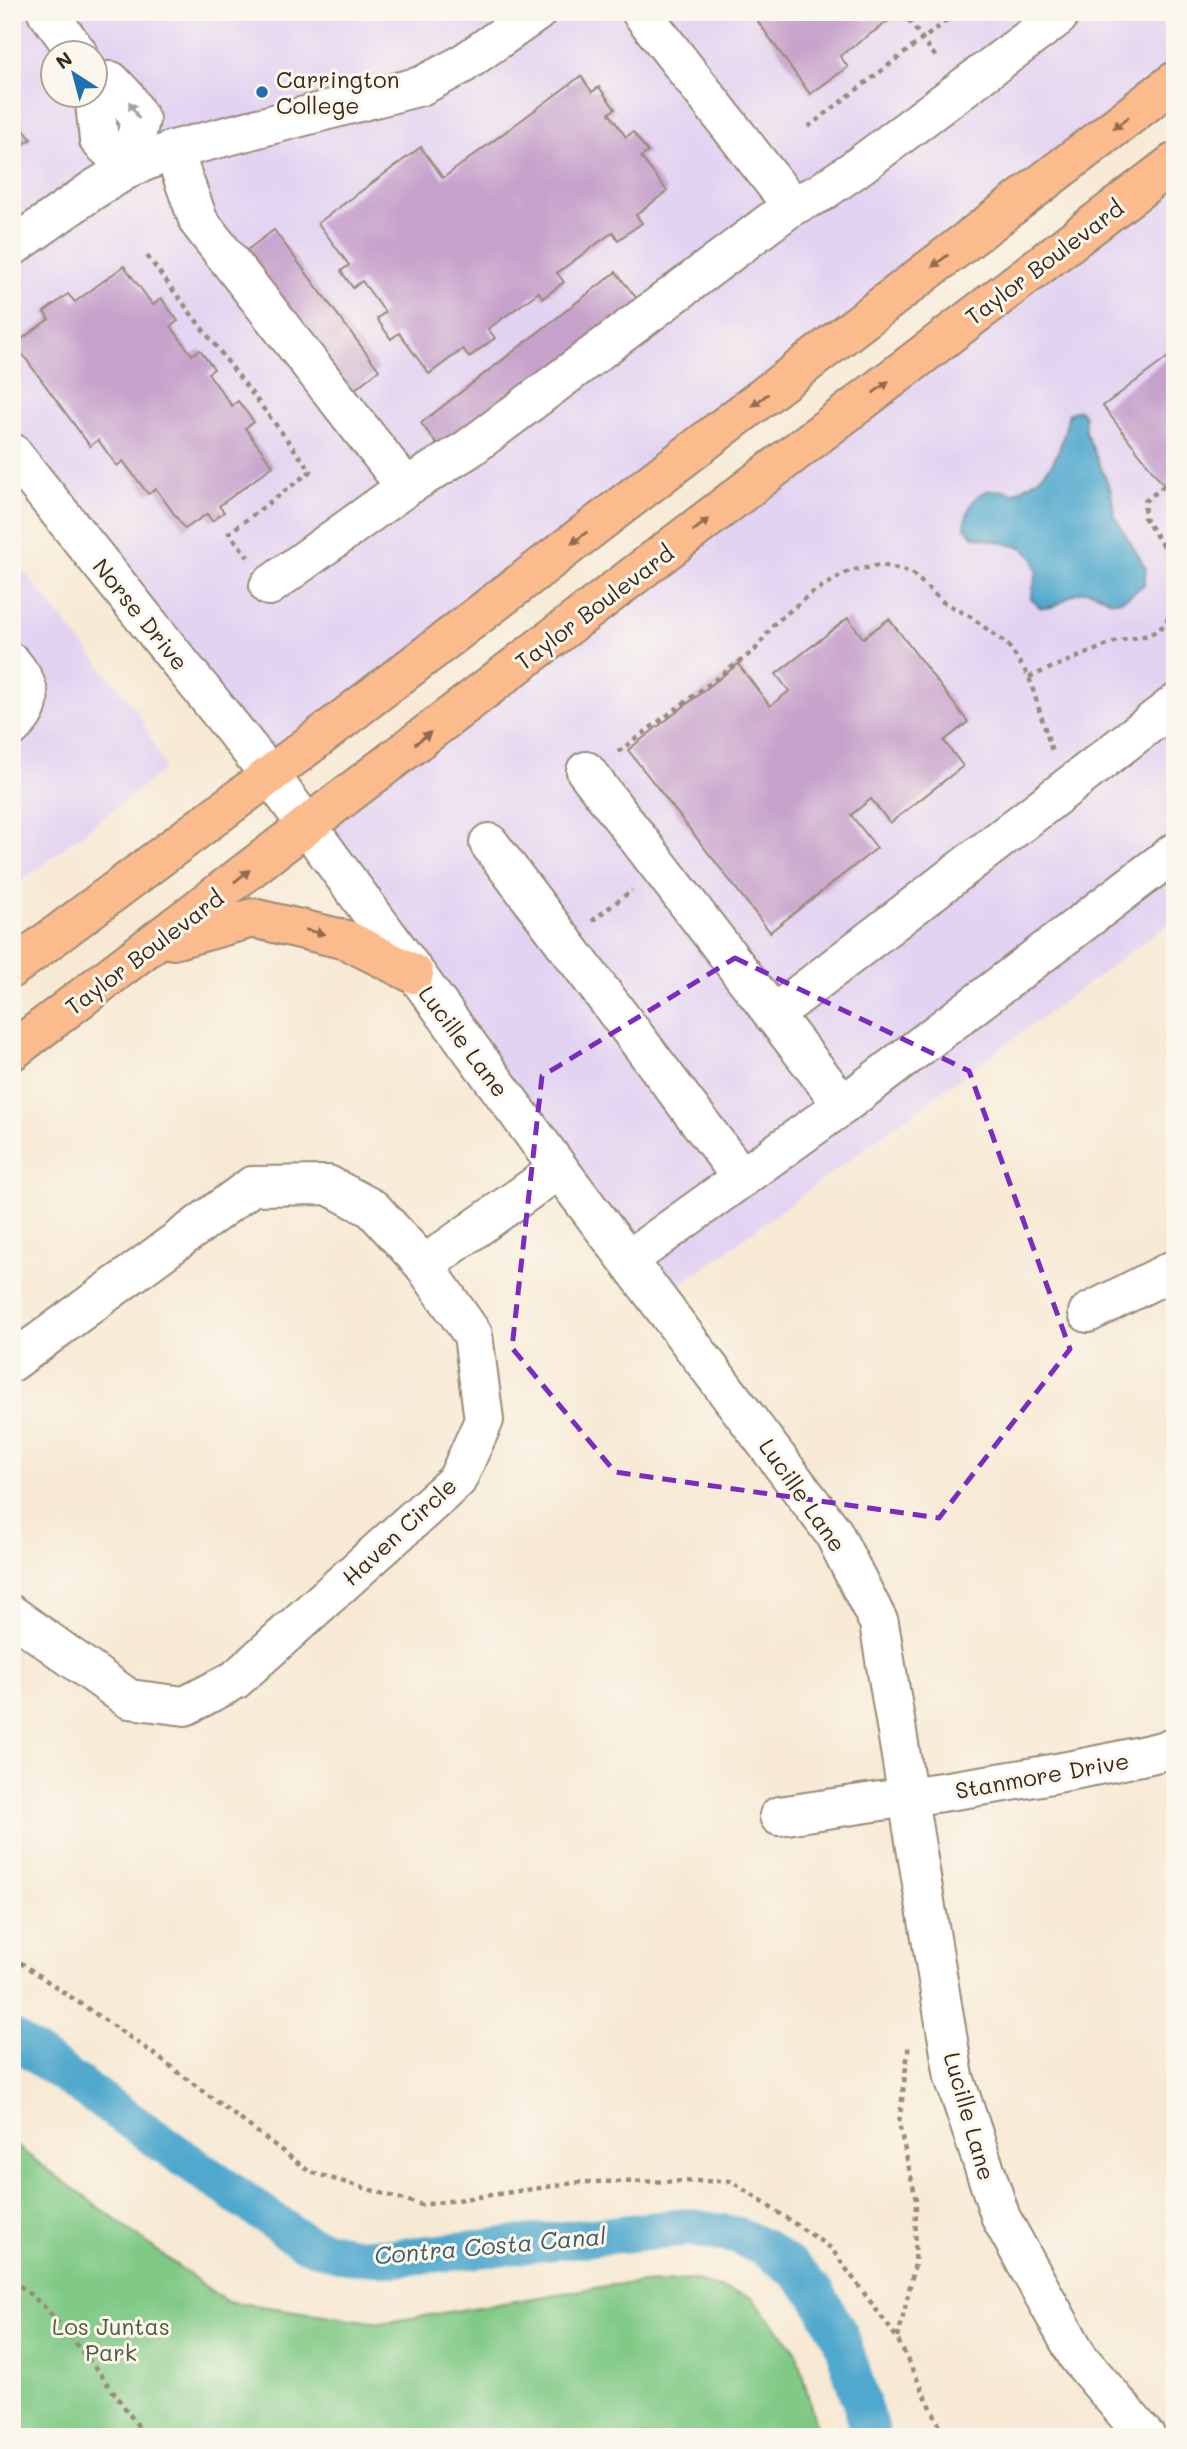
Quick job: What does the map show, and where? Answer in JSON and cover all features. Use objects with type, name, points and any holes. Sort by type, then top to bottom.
[{"type":"main road","points":[[12,968],[270,775],[1175,81]]},
{"type":"main road","name":"Taylor Boulevard","points":[[12,1051],[1175,162]]},
{"type":"main road","points":[[154,945],[253,918],[347,940],[414,974]]},
{"type":"street","points":[[47,12],[64,38]]},
{"type":"street","points":[[12,247],[93,190],[129,169],[173,150],[421,86],[471,59],[537,12]]},
{"type":"street","points":[[641,12],[792,206]]},
{"type":"street","points":[[269,586],[406,487],[468,449],[792,206],[838,181],[1058,17]]},
{"type":"street","points":[[108,81],[127,97],[140,120],[129,169]]},
{"type":"street","points":[[173,150],[199,222],[406,487]]},
{"type":"street","name":"Norse Drive","points":[[12,453],[270,775]]},
{"type":"street","points":[[12,663],[25,680],[30,697],[21,720],[12,727]]},
{"type":"street","points":[[773,1015],[1175,704]]},
{"type":"street","points":[[586,771],[843,1105]]},
{"type":"street","name":"Lucille Lane","points":[[270,775],[559,1169],[833,1532],[879,1623],[954,2077],[1001,2218],[1078,2357],[1146,2437]]},
{"type":"street","points":[[489,843],[742,1178]]},
{"type":"street","points":[[628,1260],[843,1105],[1175,852]]},
{"type":"street","points":[[424,1265],[559,1169]]},
{"type":"street","name":"Haven Circle","points":[[12,1362],[252,1186],[328,1185],[373,1209],[424,1265],[473,1335],[484,1420],[457,1480],[235,1680],[186,1706],[130,1699],[12,1615]]},
{"type":"street","points":[[1088,1313],[1175,1269]]},
{"type":"street","name":"Stanmore Drive","points":[[779,1816],[978,1788],[1133,1759],[1175,1748]]},
{"type":"path","points":[[903,12],[960,91]]},
{"type":"path","points":[[808,127],[958,12]]},
{"type":"path","points":[[147,256],[311,471],[229,533],[269,586]]},
{"type":"path","points":[[1164,486],[1145,501],[1144,517],[1165,549],[1175,574]]},
{"type":"path","points":[[586,771],[630,745],[755,650],[774,624],[810,594],[849,571],[881,565],[912,573],[943,602],[971,617],[1008,645],[1029,677],[1045,732],[1066,788]]},
{"type":"path","points":[[1029,677],[1117,641],[1149,635],[1165,625],[1175,603]]},
{"type":"path","points":[[601,914],[622,898]]},
{"type":"path","points":[[12,1957],[150,2052],[310,2172],[422,2205],[581,2182],[731,2181],[831,2248],[897,2338],[940,2426],[940,2437]]},
{"type":"path","points":[[897,2338],[915,2264],[916,2199],[899,2124],[908,2045],[913,2035]]},
{"type":"path","points":[[12,2279],[46,2308],[99,2372],[146,2437]]},
{"type":"highlighted area","points":[[735,958],[969,1071],[1070,1349],[939,1518],[615,1472],[512,1348],[542,1076]]},
{"type":"shaded area","points":[[12,12],[1175,12],[1175,81],[270,775],[12,453]]},
{"type":"shaded area","points":[[1175,162],[1175,919],[660,1300],[308,826]]},
{"type":"shaded area","points":[[12,557],[138,712],[165,768],[12,889]]},
{"type":"green space","name":"Los Juntas Park","points":[[12,2143],[225,2301],[381,2323],[612,2285],[694,2280],[752,2298],[796,2351],[819,2437],[12,2437]]},
{"type":"water","points":[[1079,410],[1085,416],[1085,431],[1111,491],[1114,515],[1146,569],[1144,584],[1121,600],[1113,601],[1089,591],[1070,596],[1054,606],[1041,608],[1031,599],[1037,571],[1034,559],[1024,548],[974,536],[965,528],[967,517],[969,508],[978,496],[993,490],[1014,493],[1028,486],[1047,470],[1058,452],[1069,413]]},
{"type":"building","points":[[751,12],[901,12],[840,56],[848,67],[810,94]]},
{"type":"building","points":[[581,76],[592,92],[599,87],[615,109],[609,113],[626,137],[633,132],[648,152],[641,157],[667,191],[636,215],[642,223],[618,240],[613,232],[557,273],[564,282],[543,298],[539,292],[488,329],[495,338],[469,357],[463,349],[429,374],[399,333],[391,339],[377,319],[385,312],[362,281],[353,288],[341,271],[349,265],[318,223],[421,147],[443,178]]},
{"type":"building","points":[[12,114],[31,139],[12,153]]},
{"type":"building","points":[[274,230],[379,370],[337,403],[231,262]]},
{"type":"building","points":[[124,266],[153,305],[161,298],[178,321],[171,326],[192,355],[200,350],[214,369],[208,373],[232,406],[238,401],[254,422],[245,428],[273,466],[219,506],[224,512],[212,521],[207,514],[185,529],[156,489],[148,494],[123,461],[117,466],[98,440],[90,446],[15,344],[49,319],[44,312],[68,294],[75,302]]},
{"type":"building","points":[[616,272],[648,313],[452,464],[421,423]]},
{"type":"building","points":[[1175,352],[1175,500],[1103,406]]},
{"type":"building","points":[[848,618],[863,638],[889,619],[968,722],[944,741],[963,766],[890,823],[871,799],[851,815],[877,848],[770,932],[628,750],[738,664],[770,706],[789,691],[776,674]]},
{"type":"waterway","name":"Contra Costa Canal","points":[[12,2038],[305,2243],[346,2255],[392,2258],[687,2227],[739,2236],[767,2250],[795,2270],[817,2294],[840,2335],[872,2437]]},
{"type":"place","name":"Carrington College","points":[[262,92]]}]
